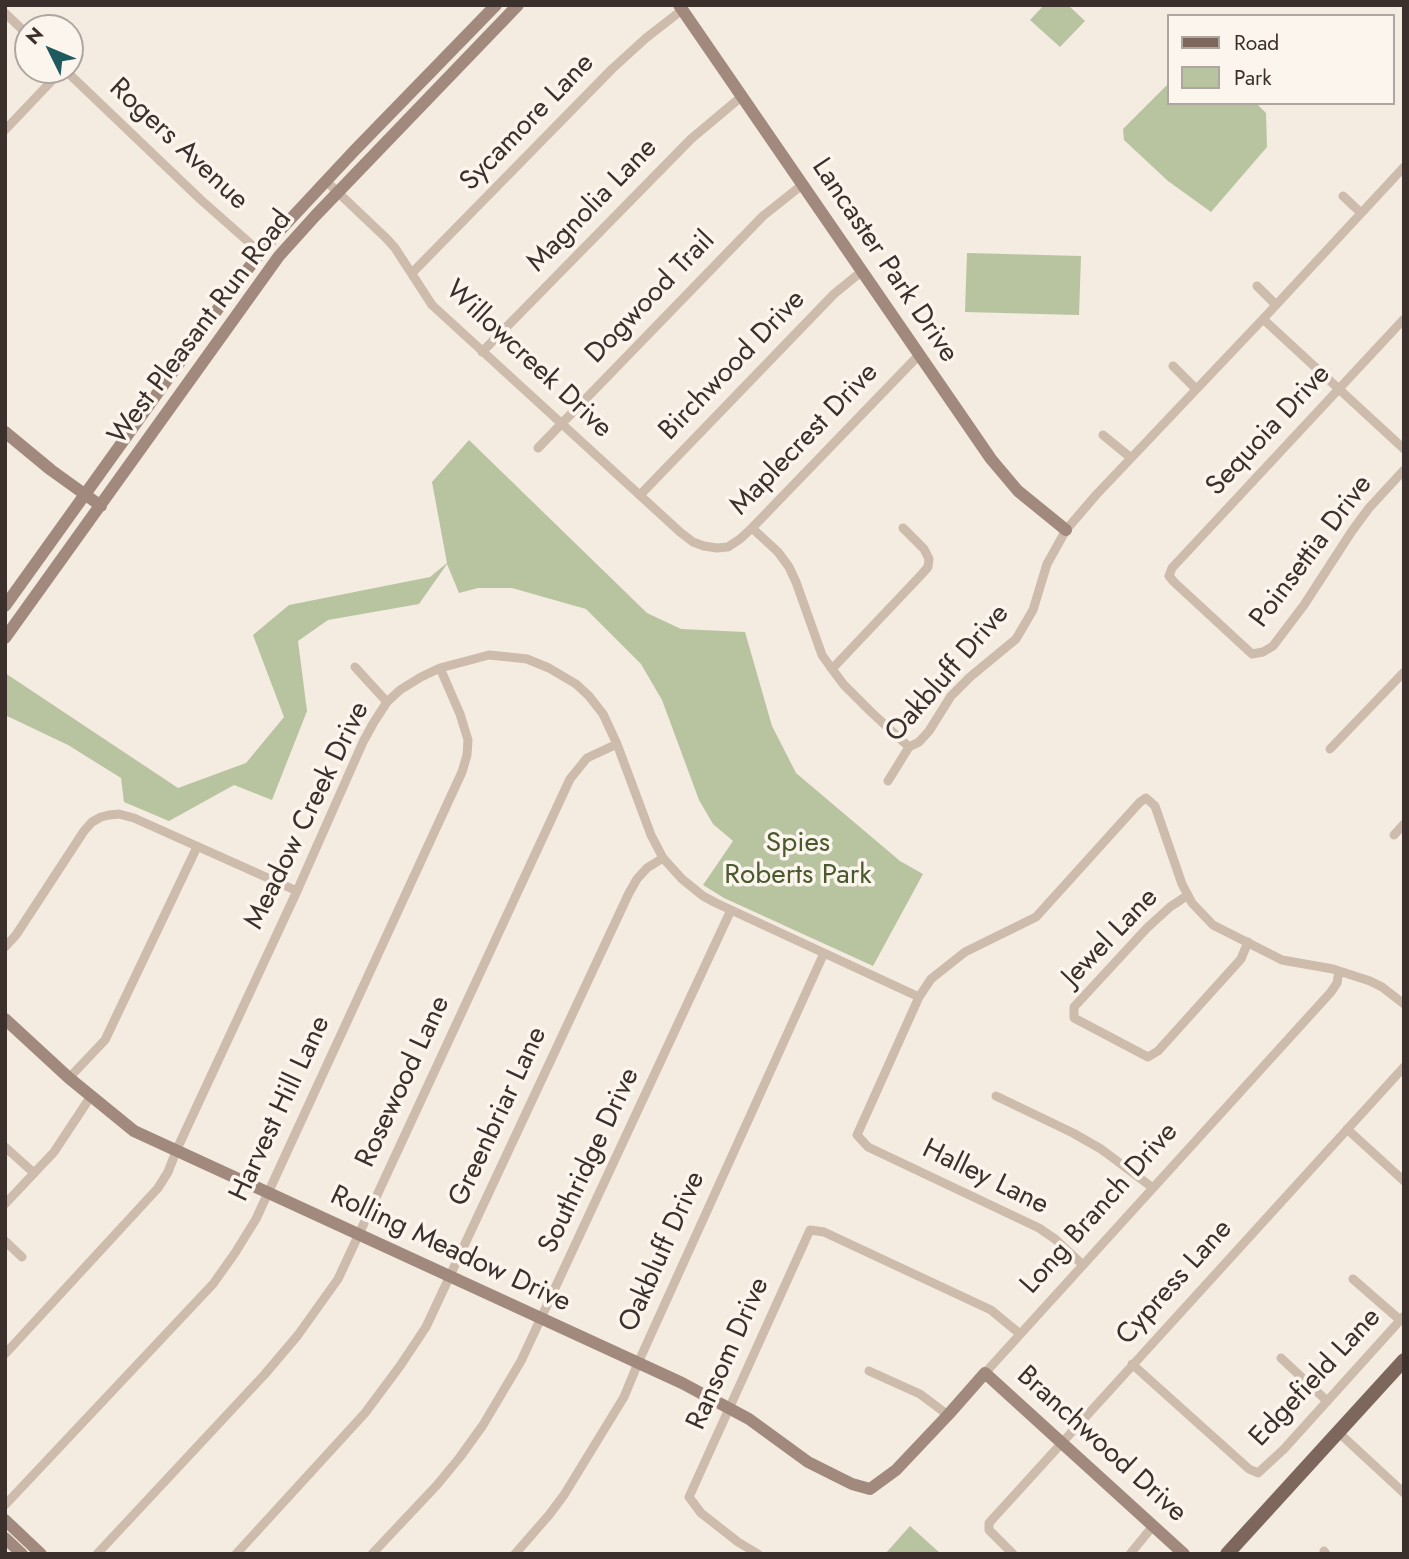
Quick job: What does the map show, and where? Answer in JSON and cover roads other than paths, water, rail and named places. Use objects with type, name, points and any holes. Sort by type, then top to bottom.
[{"type":"main road","points":[[1227,1554],[1404,1360]]},
{"type":"street","name":"West Pleasant Run Road","points":[[5,607],[235,285],[261,253],[326,181],[496,5]]},
{"type":"street","name":"West Pleasant Run Road","points":[[5,638],[275,262],[337,193],[518,5]]},
{"type":"street","name":"Lancaster Park Drive","points":[[680,8],[991,459],[1018,491],[1066,530]]},
{"type":"street","name":"Sycamore Lane","points":[[412,273],[621,61],[680,8]]},
{"type":"street","points":[[5,130],[50,84]]},
{"type":"street","name":"Rogers Avenue","points":[[79,84],[200,200],[261,253]]},
{"type":"street","name":"Magnolia Lane","points":[[482,352],[683,147],[741,97]]},
{"type":"street","name":"Oakbluff Drive","points":[[888,781],[909,747],[919,742],[929,731],[951,696],[1016,639],[1033,610],[1047,564],[1066,530],[1404,167]]},
{"type":"street","name":"Willowcreek Drive","points":[[326,181],[387,239],[432,305],[680,532]]},
{"type":"street","name":"Dogwood Trail","points":[[538,448],[763,216],[802,185]]},
{"type":"street","points":[[1342,196],[1361,213]]},
{"type":"street","points":[[261,253],[275,262]]},
{"type":"street","name":"Birchwood Drive","points":[[640,495],[834,295],[861,272]]},
{"type":"street","points":[[1257,286],[1276,305]]},
{"type":"street","points":[[1263,319],[1404,449]]},
{"type":"street","name":"Sequoia Drive","points":[[1251,654],[1174,582],[1169,576],[1172,568],[1404,319]]},
{"type":"street","name":"Maplecrest Drive","points":[[680,532],[693,542],[717,548],[728,547],[740,539],[919,355]]},
{"type":"street","points":[[1173,366],[1196,388]]},
{"type":"street","points":[[175,369],[190,379]]},
{"type":"street","points":[[5,432],[101,506]]},
{"type":"street","points":[[1103,435],[1131,458]]},
{"type":"street","name":"Poinsettia Drive","points":[[1251,654],[1263,652],[1273,646],[1304,605],[1352,531],[1404,470]]},
{"type":"street","points":[[752,528],[778,552],[789,567],[822,655],[832,669],[844,685],[909,747]]},
{"type":"street","points":[[832,669],[928,567],[929,559],[924,549],[902,528]]},
{"type":"street","points":[[5,607],[19,619]]},
{"type":"street","name":"Meadow Creek Drive","points":[[5,1354],[158,1188],[168,1172],[363,742],[387,702],[400,690],[440,668],[489,655],[527,659],[576,684],[603,714],[652,835],[672,870],[703,896],[919,997]]},
{"type":"street","points":[[355,667],[387,702]]},
{"type":"street","name":"Harvest Hill Lane","points":[[5,1505],[213,1284],[256,1219],[462,772],[468,740],[440,668]]},
{"type":"street","points":[[1330,749],[1404,671]]},
{"type":"street","name":"Rosewood Lane","points":[[97,1554],[265,1374],[299,1335],[338,1279],[570,779],[587,758],[617,744]]},
{"type":"street","points":[[919,997],[931,979],[965,952],[1036,917],[1146,798],[1155,806],[1182,884],[1192,903],[1213,925],[1282,960],[1339,971],[1370,981],[1404,1004]]},
{"type":"street","points":[[5,947],[84,831],[101,817],[119,814],[134,818],[297,891]]},
{"type":"street","points":[[1394,835],[1404,824]]},
{"type":"street","points":[[69,1078],[105,1040],[197,847]]},
{"type":"street","name":"Greenbriar Lane","points":[[236,1554],[365,1413],[426,1327],[629,893],[647,868],[663,858]]},
{"type":"street","name":"Jewel Lane","points":[[1188,895],[1147,928],[1074,1007],[1073,1018],[1148,1057],[1158,1051],[1241,959],[1248,942]]},
{"type":"street","name":"Southridge Drive","points":[[372,1554],[437,1485],[473,1440],[521,1361],[731,910]]},
{"type":"street","name":"Oakbluff Drive","points":[[515,1554],[549,1515],[570,1485],[624,1397],[824,953]]},
{"type":"street","name":"Long Branch Drive","points":[[889,1475],[948,1415],[1331,992],[1337,983],[1339,971]]},
{"type":"street","name":"Halley Lane","points":[[919,997],[857,1135],[868,1147],[1039,1228],[1083,1265]]},
{"type":"street","name":"Rolling Meadow Drive","points":[[5,1019],[69,1078],[134,1131],[682,1383],[749,1419],[808,1462],[852,1484],[870,1489],[889,1475]]},
{"type":"street","name":"Cypress Lane","points":[[1013,1554],[989,1530],[989,1523],[1404,1067]]},
{"type":"street","points":[[5,1204],[54,1152],[91,1096]]},
{"type":"street","points":[[996,1096],[1101,1149],[1153,1188]]},
{"type":"street","points":[[1347,1129],[1404,1181]]},
{"type":"street","points":[[5,1147],[34,1173]]},
{"type":"street","name":"Ransom Drive","points":[[758,1554],[701,1513],[689,1497],[810,1230],[824,1232],[990,1310],[1020,1334]]},
{"type":"street","points":[[5,1241],[22,1257]]},
{"type":"street","points":[[1353,1279],[1402,1318]]},
{"type":"street","name":"Edgefield Lane","points":[[1132,1364],[1249,1469],[1258,1473],[1284,1449],[1402,1318]]},
{"type":"street","points":[[1281,1358],[1327,1401]]},
{"type":"street","points":[[869,1371],[920,1394],[948,1415]]},
{"type":"street","name":"Branchwood Drive","points":[[985,1373],[1184,1554]]},
{"type":"street","points":[[1338,1432],[1404,1493]]},
{"type":"street","points":[[5,1520],[41,1554]]},
{"type":"street","points":[[1130,1554],[1153,1526]]},
{"type":"street","points":[[5,1538],[22,1554]]},
{"type":"park label","name":"Spies Roberts Park","points":[[798,860]]}]
